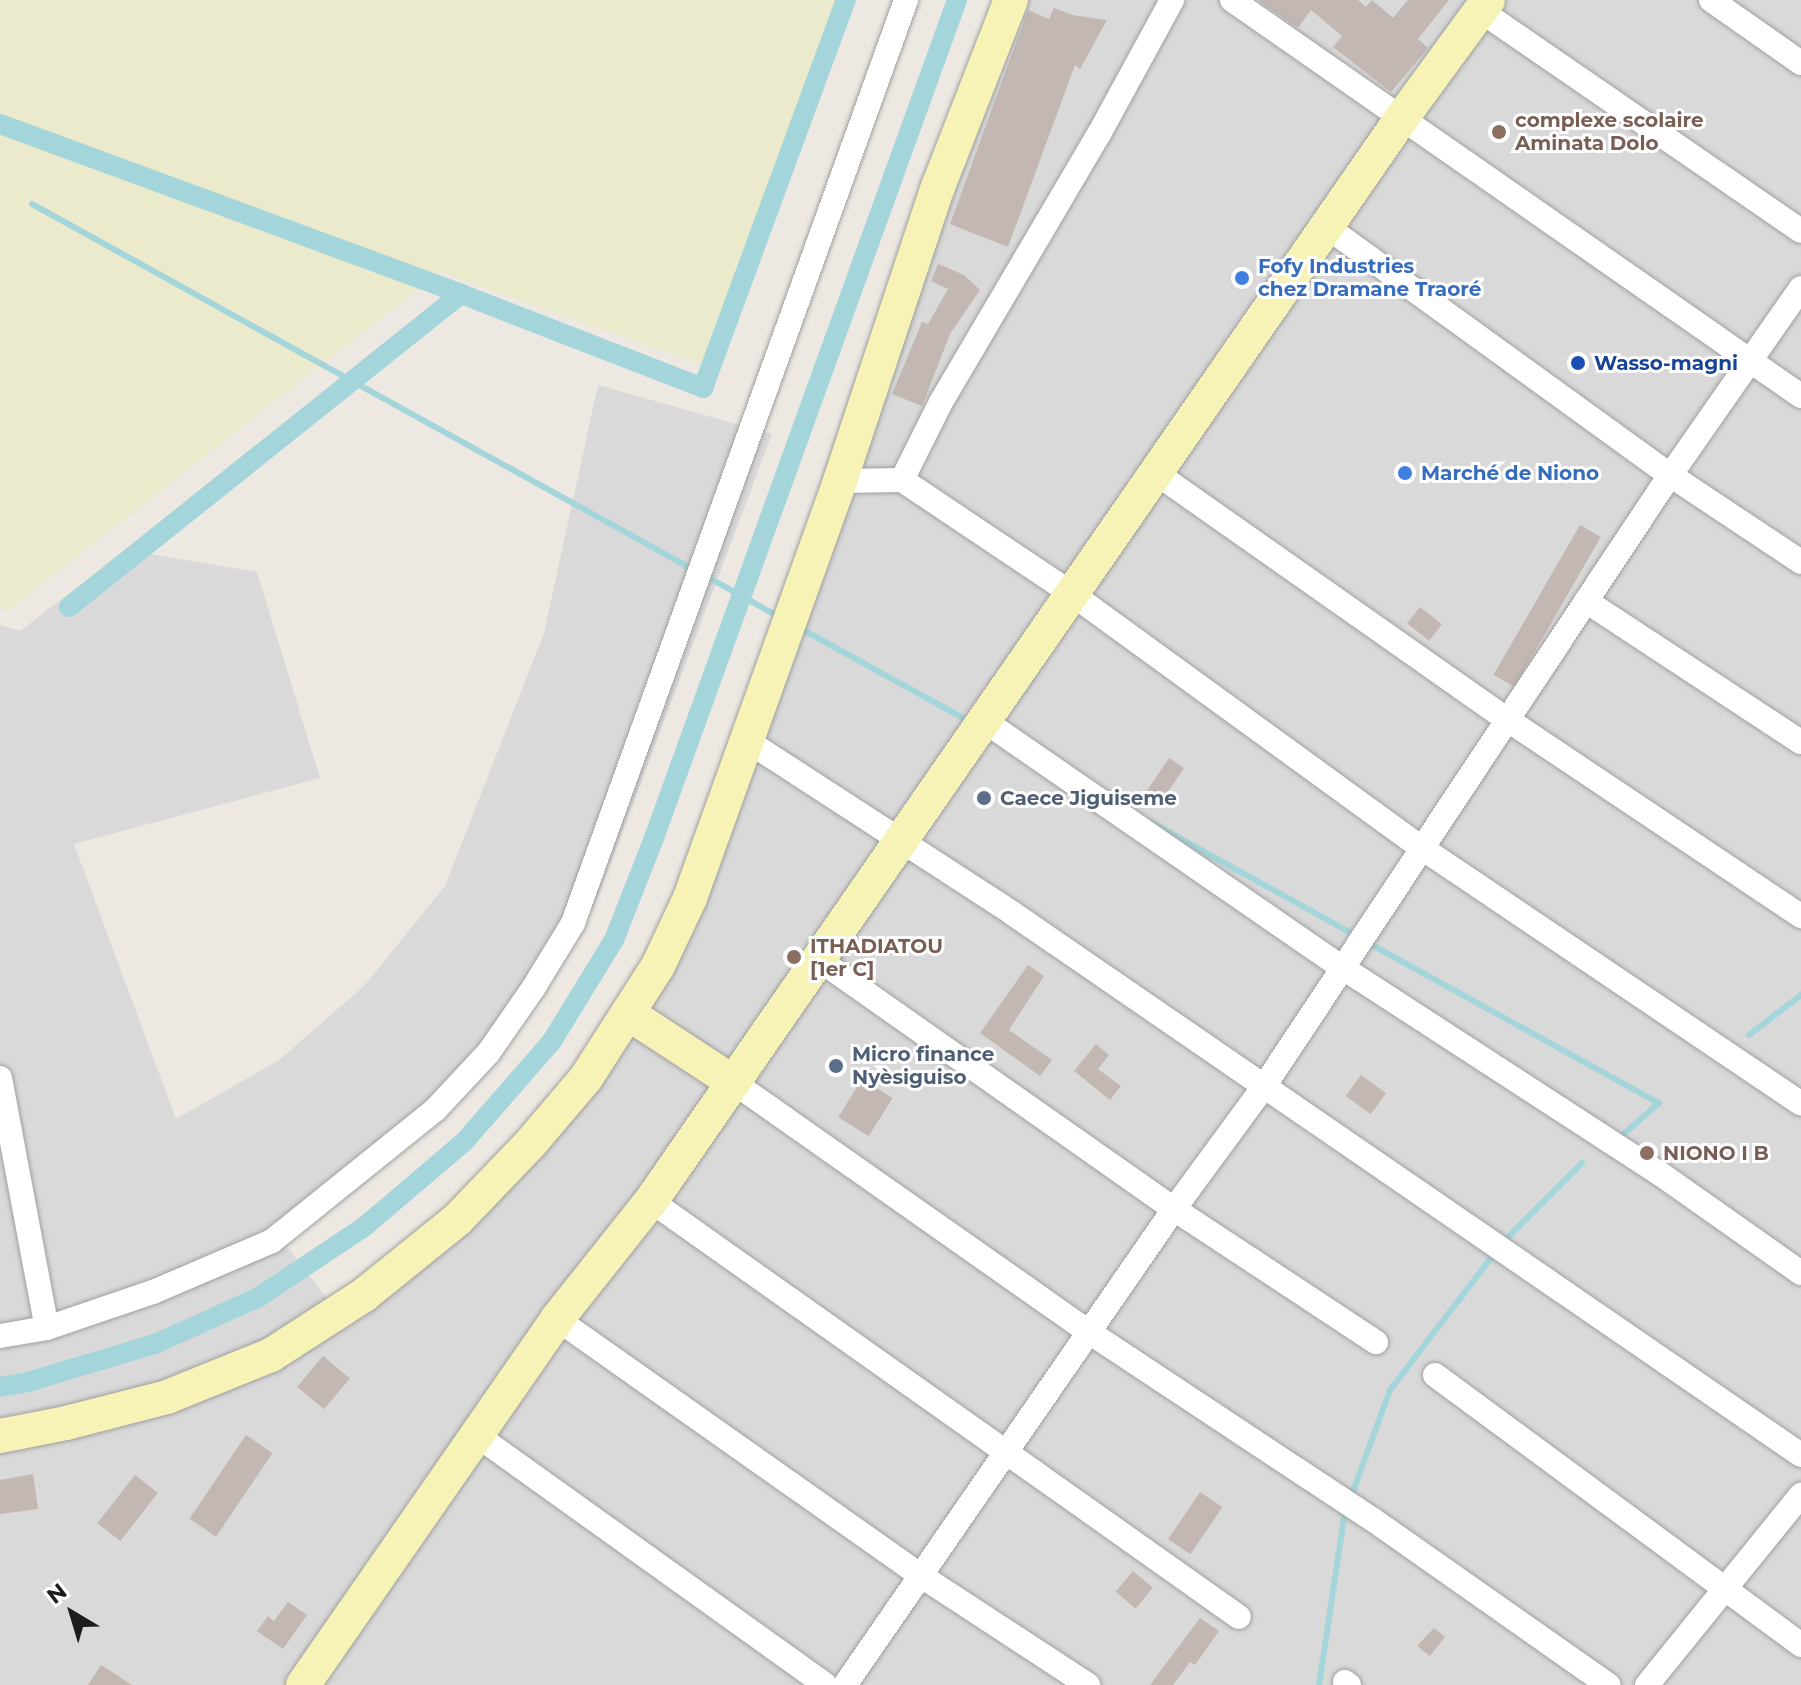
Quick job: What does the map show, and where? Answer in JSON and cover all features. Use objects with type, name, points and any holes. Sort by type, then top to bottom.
[{"type":"street","points":[[0,1336],[47,1328],[153,1292],[272,1241],[435,1110],[489,1052],[534,987],[573,923],[906,0]]},
{"type":"street","points":[[0,1436],[167,1397],[271,1355],[364,1295],[457,1220],[530,1144],[586,1078],[658,966],[690,898],[749,742],[938,187],[1011,0]]},
{"type":"street","points":[[902,480],[941,402],[1092,147],[1172,0]]},
{"type":"street","points":[[1232,0],[1801,396]]},
{"type":"street","points":[[1711,0],[1801,63]]},
{"type":"street","points":[[303,1685],[557,1319],[651,1201],[1401,119],[1484,5],[1801,231]]},
{"type":"street","points":[[1327,227],[1670,475],[1801,562]]},
{"type":"street","points":[[845,1685],[1009,1453],[1174,1209],[1263,1088],[1670,475],[1801,288]]},
{"type":"street","points":[[1156,473],[1508,720],[1801,916]]},
{"type":"street","points":[[840,481],[902,480],[1072,594],[1422,848],[1801,1104]]},
{"type":"street","points":[[1586,601],[1801,742]]},
{"type":"street","points":[[983,720],[1343,968],[1662,1175],[1801,1273]]},
{"type":"street","points":[[749,742],[1012,913],[1801,1455]]},
{"type":"street","points":[[818,959],[1174,1209],[1376,1342]]},
{"type":"street","points":[[629,1014],[733,1082],[1089,1332],[1372,1519],[1608,1685]]},
{"type":"street","points":[[0,1078],[47,1328]]},
{"type":"street","points":[[651,1201],[1239,1617]]},
{"type":"street","points":[[557,1319],[920,1575],[1088,1685]]},
{"type":"street","points":[[1435,1375],[1801,1645]]},
{"type":"street","points":[[475,1434],[825,1685]]},
{"type":"street","points":[[1647,1685],[1801,1495]]},
{"type":"shaded area","points":[[0,0],[843,0],[710,367],[440,272],[7,611],[0,608]]},
{"type":"shaded area","points":[[1013,0],[1801,0],[1801,1685],[0,1685],[0,625],[20,631],[126,550],[257,572],[320,778],[74,844],[176,1119],[279,1060],[364,986],[445,886],[544,633],[598,385],[772,434],[596,902],[534,1003],[454,1099],[279,1236],[346,1323],[662,973]]},
{"type":"building","points":[[1258,0],[1358,0],[1366,7],[1372,0],[1393,18],[1408,0],[1449,0],[1418,39],[1428,48],[1391,92],[1333,47],[1342,36],[1311,10],[1298,28]]},
{"type":"building","points":[[1054,8],[1072,15],[1107,20],[1080,69],[1075,65],[1008,247],[950,224],[1028,10],[1049,19]]},
{"type":"building","points":[[938,264],[964,275],[980,290],[950,334],[922,406],[892,394],[922,322],[928,324],[948,289],[931,281]]},
{"type":"building","points":[[1580,525],[1601,537],[1514,687],[1494,675]]},
{"type":"building","points":[[1420,607],[1442,624],[1429,641],[1407,624]]},
{"type":"building","points":[[1169,758],[1184,768],[1161,802],[1146,792]]},
{"type":"building","points":[[1028,965],[1044,976],[1009,1030],[1052,1060],[1040,1076],[980,1033]]},
{"type":"building","points":[[1096,1044],[1109,1055],[1098,1069],[1121,1086],[1110,1100],[1074,1071]]},
{"type":"building","points":[[1361,1075],[1386,1093],[1371,1114],[1346,1096]]},
{"type":"building","points":[[862,1079],[893,1098],[869,1136],[838,1117]]},
{"type":"building","points":[[323,1356],[350,1378],[324,1409],[297,1387]]},
{"type":"building","points":[[246,1435],[273,1453],[216,1537],[190,1519]]},
{"type":"building","points":[[33,1474],[38,1509],[0,1514],[0,1480]]},
{"type":"building","points":[[135,1475],[158,1493],[120,1541],[97,1523]]},
{"type":"building","points":[[1200,1492],[1222,1507],[1191,1554],[1168,1539]]},
{"type":"building","points":[[1133,1571],[1153,1588],[1136,1608],[1116,1592]]},
{"type":"building","points":[[288,1602],[307,1615],[283,1649],[257,1631],[268,1616],[274,1621]]},
{"type":"building","points":[[1200,1618],[1219,1631],[1195,1665],[1190,1662],[1173,1685],[1150,1685]]},
{"type":"building","points":[[1434,1628],[1445,1637],[1430,1656],[1417,1646]]},
{"type":"building","points":[[101,1665],[132,1685],[88,1685]]},
{"type":"waterway","points":[[69,607],[461,294],[703,388],[846,0]]},
{"type":"waterway","points":[[0,1387],[28,1382],[155,1344],[259,1297],[364,1227],[464,1142],[552,1041],[614,940],[654,838],[957,0]]},
{"type":"waterway","points":[[0,124],[461,294]]},
{"type":"waterway","points":[[32,204],[694,570]]},
{"type":"waterway","points":[[704,575],[781,618]]},
{"type":"waterway","points":[[798,627],[970,722]]},
{"type":"waterway","points":[[1152,823],[1355,935]]},
{"type":"waterway","points":[[1365,941],[1659,1103],[1620,1137]]},
{"type":"waterway","points":[[1749,1035],[1801,995]]},
{"type":"waterway","points":[[1505,1240],[1582,1163]]},
{"type":"waterway","points":[[1352,1494],[1390,1390],[1494,1254]]},
{"type":"waterway","points":[[1319,1685],[1345,1511]]},
{"type":"place","name":"complexe scolaire Aminata Dolo","points":[[1499,132]]},
{"type":"place","name":"Fofy Industries chez Dramane Traoré","points":[[1242,278]]},
{"type":"place","name":"Wasso-magni","points":[[1578,363]]},
{"type":"place","name":"Marché de Niono","points":[[1405,473]]},
{"type":"place","name":"Caece Jiguiseme","points":[[984,798]]},
{"type":"place","name":"ITHADIATOU [1er C]","points":[[794,957]]},
{"type":"place","name":"Micro finance Nyèsiguiso","points":[[836,1066]]},
{"type":"place","name":"NIONO I B","points":[[1647,1153]]}]
